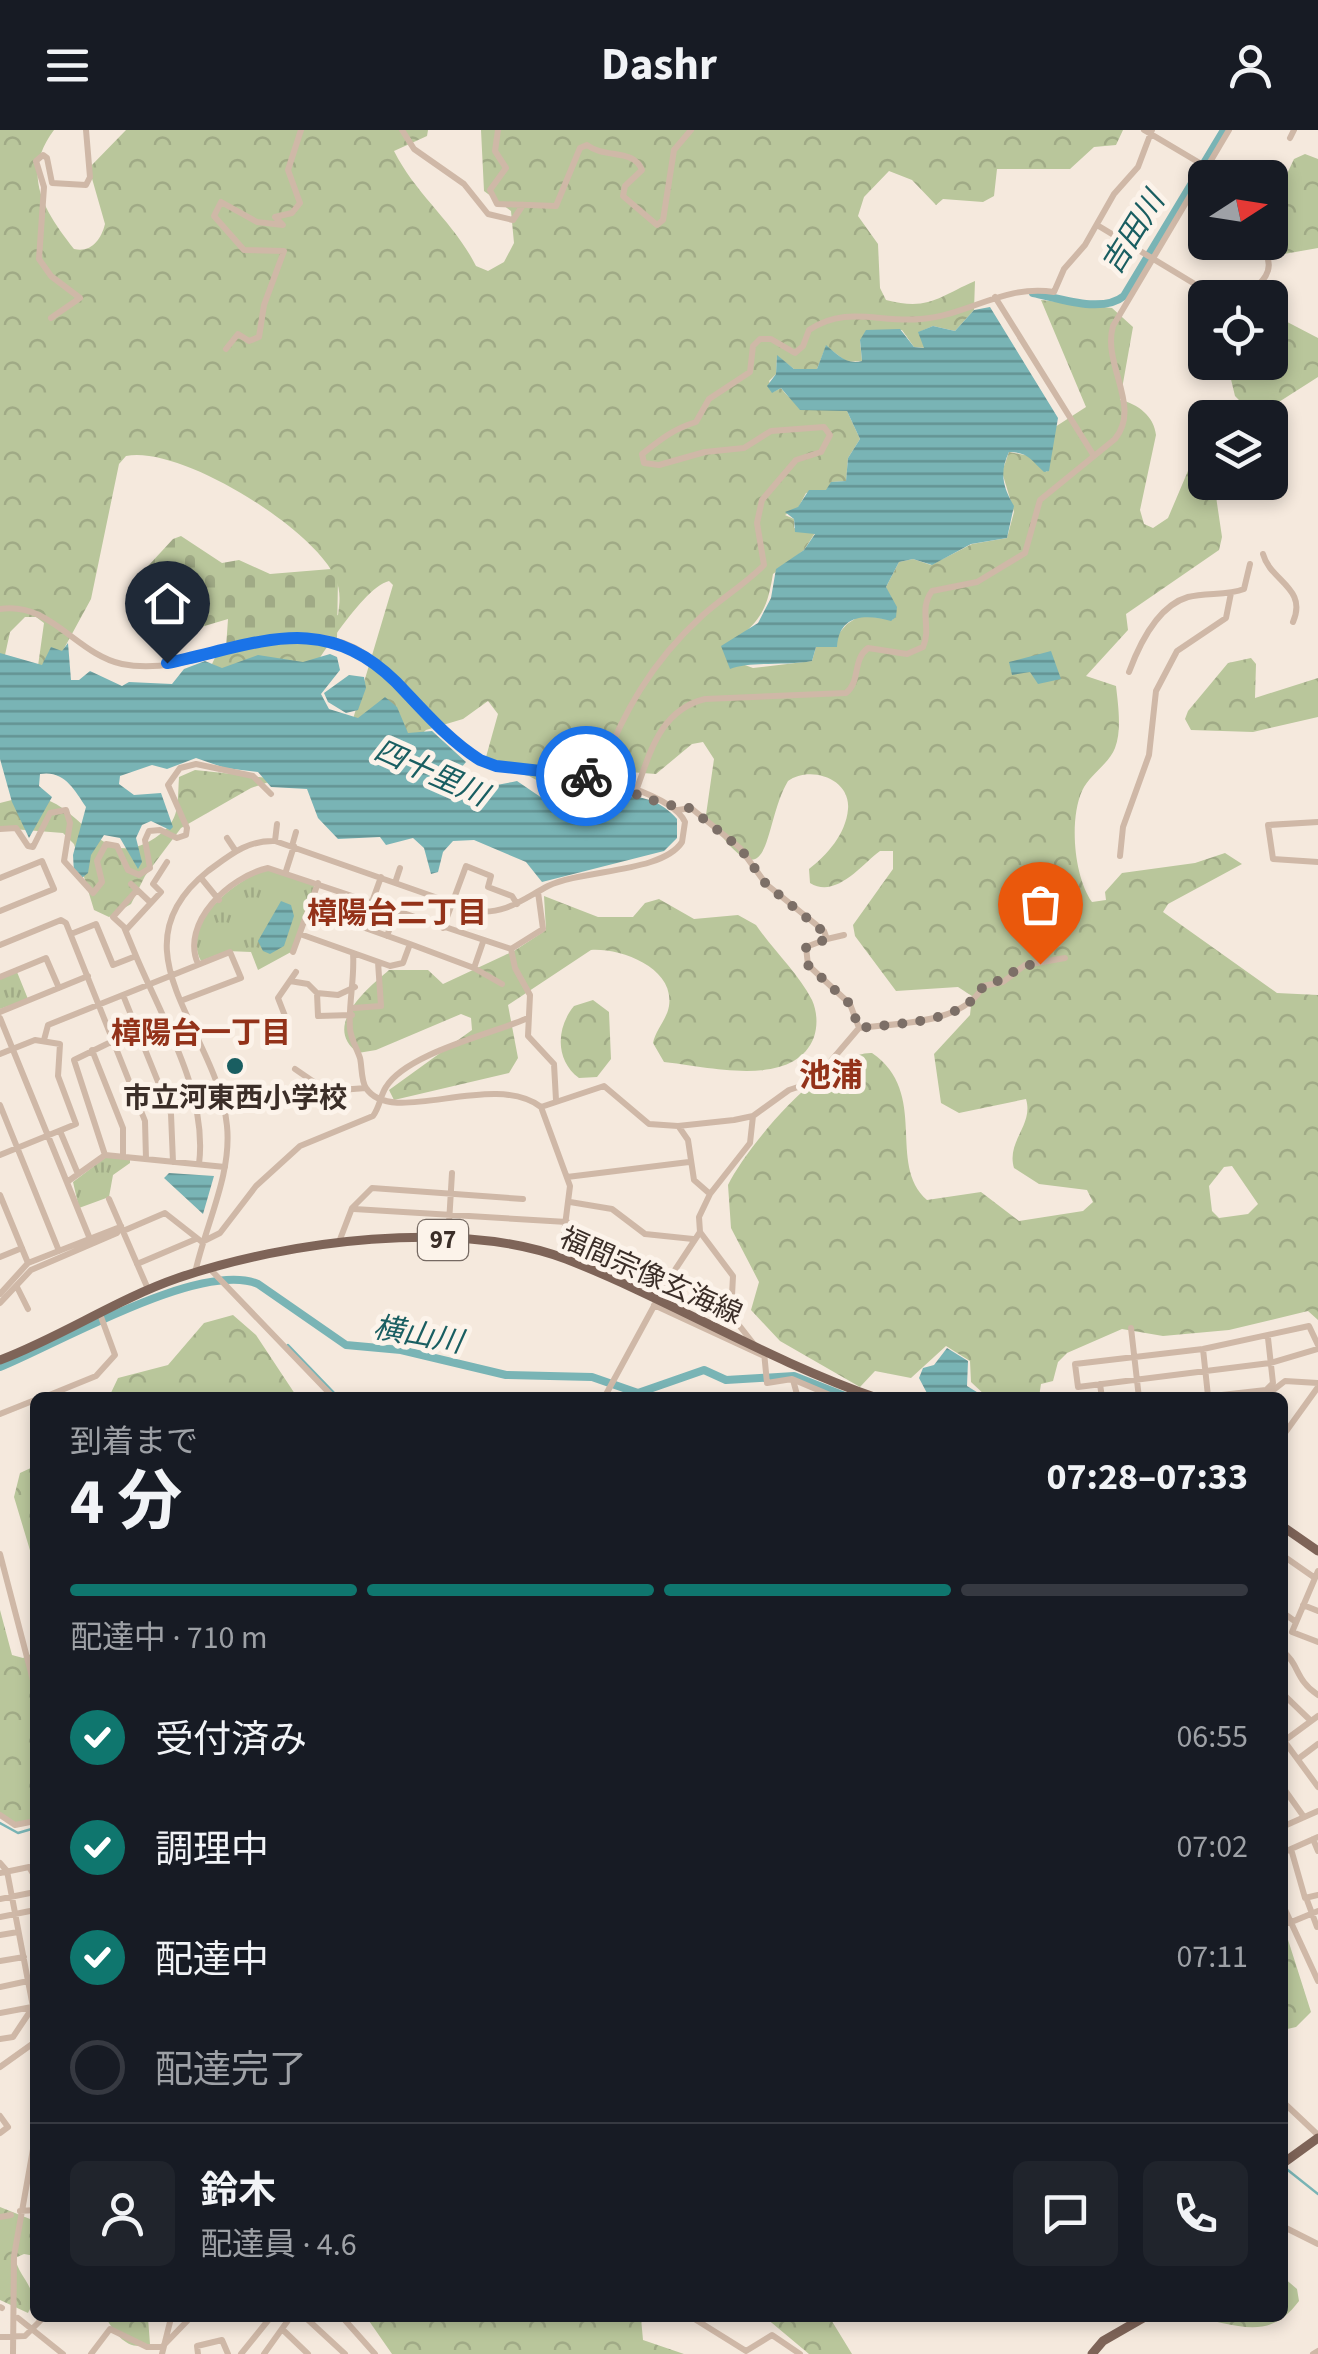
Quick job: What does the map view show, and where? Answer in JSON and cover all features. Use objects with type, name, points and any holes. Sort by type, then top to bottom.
[{"type":"main road","name":"福間宗像玄海線","points":[[0,1360],[148,1290],[210,1269],[339,1242],[448,1240],[512,1246],[561,1258],[852,1392]]},
{"type":"main road","points":[[1288,1530],[1318,1551]]},
{"type":"main road","points":[[1288,2160],[1318,2137]]},
{"type":"main road","points":[[1092,2354],[1103,2340],[1137,2322]]},
{"type":"street","points":[[50,318],[80,298],[49,274],[38,255],[44,187],[36,161],[40,156],[48,158],[52,183],[86,185],[90,177],[86,130]]},
{"type":"street","points":[[226,348],[238,334],[249,341],[259,337],[264,306],[284,251],[244,250],[214,216],[221,202],[257,222],[282,224],[276,217],[292,212],[300,202],[288,168],[301,130]]},
{"type":"street","points":[[402,130],[414,150],[464,184],[488,214],[513,220],[523,205]]},
{"type":"street","points":[[498,130],[495,150],[506,168],[492,187],[490,197],[497,204],[517,201],[523,205],[556,206],[580,148],[587,145],[602,154],[629,156],[640,162],[642,170],[625,186],[623,196],[660,224],[674,150],[691,130]]},
{"type":"street","points":[[1211,160],[1229,130]]},
{"type":"street","points":[[598,780],[617,725],[651,670],[704,614],[764,565],[756,523],[762,500],[796,460],[821,452],[830,436],[824,426],[776,430],[748,447],[658,465],[644,463],[642,454],[662,442],[672,429],[696,422],[709,400],[750,372],[752,346],[760,338],[771,339],[794,352],[803,346],[809,330],[830,317],[846,314],[918,320],[948,315],[1026,288],[1054,292],[1064,269],[1114,194],[1138,167],[1149,131],[1196,160]]},
{"type":"street","points":[[636,791],[664,725],[688,704],[714,699],[842,694],[853,687],[859,658],[868,648],[907,654],[920,650],[927,638],[924,606],[932,590],[976,582],[1021,556],[1030,544],[1037,503],[1118,435],[1125,422],[1109,343],[1113,326],[1188,198]]},
{"type":"street","points":[[1096,225],[1188,280]]},
{"type":"street","points":[[994,296],[1094,456]]},
{"type":"street","points":[[1263,554],[1269,571],[1294,593],[1297,607],[1293,622]]},
{"type":"street","points":[[1129,672],[1142,640],[1173,606],[1191,596],[1244,589],[1250,564]]},
{"type":"street","points":[[1120,856],[1123,827],[1149,755],[1156,691],[1177,652],[1226,618],[1230,593]]},
{"type":"street","points":[[0,609],[16,608],[38,614],[98,656],[140,667],[302,636],[334,640],[376,662],[480,760],[496,766],[561,770],[636,791],[678,810],[690,808],[736,844],[754,862],[766,884],[821,928],[827,939]]},
{"type":"street","points":[[0,829],[16,828],[28,846],[33,847],[50,813],[66,810],[70,823],[64,861],[92,893],[102,882],[98,856],[106,844],[116,846],[128,870],[139,875],[150,868],[145,840],[149,831],[160,830],[176,838],[186,835],[168,785],[180,768],[196,764],[254,776],[271,794]]},
{"type":"street","points":[[195,1274],[199,1240],[225,1168],[225,1109],[172,975],[165,946],[169,916],[179,898],[235,850],[249,843],[276,841],[452,903],[489,912],[517,904],[559,882],[671,854],[685,832],[678,810]]},
{"type":"street","points":[[1318,822],[1268,825],[1273,858],[1318,862]]},
{"type":"street","points":[[276,841],[277,824]]},
{"type":"street","points":[[286,871],[296,832]]},
{"type":"street","points":[[227,838],[235,850]]},
{"type":"street","points":[[0,878],[42,861],[54,889],[1,909]]},
{"type":"street","points":[[126,930],[161,892],[152,884],[167,862]]},
{"type":"street","points":[[444,928],[466,866],[491,876],[488,887],[512,896],[517,904]]},
{"type":"street","points":[[198,964],[193,947],[196,925],[218,900],[255,871],[268,868],[510,949],[543,928],[538,892]]},
{"type":"street","points":[[395,882],[400,868]]},
{"type":"street","points":[[372,902],[381,877]]},
{"type":"street","points":[[200,878],[218,900]]},
{"type":"street","points":[[293,952],[318,882]]},
{"type":"street","points":[[151,903],[134,887],[114,916],[126,930],[196,1105],[202,1133],[199,1164]]},
{"type":"street","points":[[309,908],[474,968],[502,984]]},
{"type":"street","points":[[387,936],[396,911]]},
{"type":"street","points":[[0,945],[64,920],[145,1121],[146,1158]]},
{"type":"street","points":[[70,934],[96,924],[113,965],[136,956]]},
{"type":"street","points":[[300,934],[378,962],[403,963],[410,944]]},
{"type":"street","points":[[844,935],[808,944],[808,965],[850,1004],[859,1028]]},
{"type":"street","points":[[474,968],[484,942]]},
{"type":"street","points":[[510,949],[515,968],[528,986],[528,1036],[554,1064],[556,1100]]},
{"type":"street","points":[[44,1040],[48,1025],[230,952],[241,978],[183,1000]]},
{"type":"street","points":[[353,953],[355,987],[350,1033],[366,1088],[381,1101],[416,1104],[463,1093],[489,1093],[522,1098],[541,1107],[568,1176],[570,1202],[561,1258]]},
{"type":"street","points":[[0,977],[46,958],[58,988]]},
{"type":"street","points":[[541,1107],[604,1086],[650,1124],[678,1126],[753,1116],[789,1090],[817,1079],[859,1028],[946,1015],[976,1000],[983,986],[1003,982],[1022,966],[1064,958]]},
{"type":"street","points":[[317,993],[318,1016],[381,1006],[378,962]]},
{"type":"street","points":[[285,1016],[278,998],[296,972]]},
{"type":"street","points":[[88,976],[0,1015],[90,1239]]},
{"type":"street","points":[[290,981],[308,984],[317,993],[338,995],[355,987]]},
{"type":"street","points":[[124,995],[171,1114],[173,1162]]},
{"type":"street","points":[[137,1264],[220,1233],[256,1186],[300,1146],[372,1116],[386,1086],[400,1074],[454,1046],[528,1018]]},
{"type":"street","points":[[0,1054],[44,1040],[60,1044],[58,1076],[76,1124],[0,1154]]},
{"type":"street","points":[[106,1155],[75,1068],[75,1056],[113,1042]]},
{"type":"street","points":[[92,1050],[123,1128],[123,1156]]},
{"type":"street","points":[[296,1069],[327,1092],[366,1088]]},
{"type":"street","points":[[0,1105],[59,1251]]},
{"type":"street","points":[[753,1116],[750,1143],[710,1194],[700,1212],[700,1232],[731,1271],[731,1315],[761,1351],[767,1383],[792,1379],[823,1392]]},
{"type":"street","points":[[678,1126],[687,1136],[689,1162],[697,1185],[710,1194]]},
{"type":"street","points":[[60,1131],[78,1174]]},
{"type":"street","points":[[67,1182],[106,1155],[225,1168]]},
{"type":"street","points":[[568,1176],[689,1162]]},
{"type":"street","points":[[448,1240],[452,1174]]},
{"type":"street","points":[[339,1242],[352,1208],[372,1188],[524,1199]]},
{"type":"street","points":[[0,1194],[28,1263]]},
{"type":"street","points":[[109,1199],[148,1290]]},
{"type":"street","points":[[570,1202],[612,1209],[645,1234],[693,1240]]},
{"type":"street","points":[[352,1208],[567,1222]]},
{"type":"street","points":[[0,1294],[28,1263],[166,1213],[199,1240]]},
{"type":"street","points":[[0,1304],[31,1270],[122,1229]]},
{"type":"street","points":[[607,1392],[655,1302],[700,1232]]},
{"type":"street","points":[[0,1258],[22,1248]]},
{"type":"street","points":[[210,1269],[328,1392]]},
{"type":"street","points":[[17,1287],[28,1309]]},
{"type":"street","points":[[56,1392],[96,1376],[116,1355],[100,1314]]},
{"type":"street","points":[[1310,1326],[1318,1347],[1270,1363],[1078,1387],[1075,1364],[1203,1350],[1310,1326]]},
{"type":"street","points":[[1132,1328],[1138,1392]]},
{"type":"street","points":[[1247,1392],[1266,1390],[1272,1383],[1268,1338]]},
{"type":"street","points":[[1203,1350],[1208,1392]]},
{"type":"street","points":[[792,1379],[796,1392]]},
{"type":"street","points":[[1271,1392],[1285,1381],[1318,1386],[1288,1428]]},
{"type":"street","points":[[1100,1384],[1101,1392]]},
{"type":"street","points":[[0,1414],[30,1402]]},
{"type":"street","points":[[0,1554],[30,1669]]},
{"type":"street","points":[[1288,1559],[1316,1575],[1292,1632],[1318,1642]]},
{"type":"street","points":[[1304,1605],[1318,1611]]},
{"type":"street","points":[[1288,1616],[1296,1622]]},
{"type":"street","points":[[1288,1656],[1294,1662],[1300,1682],[1318,1695]]},
{"type":"street","points":[[1288,1697],[1314,1718],[1288,1736]]},
{"type":"street","points":[[1298,1759],[1318,1744]]},
{"type":"street","points":[[1288,1746],[1318,1787]]},
{"type":"street","points":[[1288,1794],[1304,1817]]},
{"type":"street","points":[[1288,1824],[1318,1811]]},
{"type":"street","points":[[0,1816],[15,1825],[30,1822]]},
{"type":"street","points":[[1288,1851],[1316,1838],[1318,1851]]},
{"type":"street","points":[[1288,1853],[1315,1912],[1318,1928]]},
{"type":"street","points":[[0,1864],[12,1896],[30,1991]]},
{"type":"street","points":[[3,1872],[30,1868]]},
{"type":"street","points":[[0,1898],[30,1893]]},
{"type":"street","points":[[1307,1900],[1318,1895]]},
{"type":"street","points":[[0,1917],[30,1911]]},
{"type":"street","points":[[1289,1923],[1315,1912]]},
{"type":"street","points":[[1288,1920],[1318,1981]]},
{"type":"street","points":[[0,1935],[18,1932]]},
{"type":"street","points":[[0,1961],[24,1957]]},
{"type":"street","points":[[0,1987],[28,1981]]},
{"type":"street","points":[[0,2013],[30,2008]]},
{"type":"street","points":[[0,2040],[12,2037],[30,2011]]},
{"type":"street","points":[[0,2066],[30,2045]]},
{"type":"street","points":[[1288,2106],[1318,2137]]},
{"type":"street","points":[[0,2116],[8,2127],[0,2133]]},
{"type":"street","points":[[13,2354],[20,2211],[30,2162]]},
{"type":"street","points":[[20,2211],[30,2210]]},
{"type":"street","points":[[0,2217],[11,2215]]},
{"type":"street","points":[[1288,2229],[1318,2244]]},
{"type":"street","points":[[18,2318],[63,2354]]},
{"type":"street","points":[[0,2337],[12,2338],[40,2322]]},
{"type":"street","points":[[162,2351],[170,2322]]},
{"type":"street","points":[[162,2351],[187,2322]]},
{"type":"street","points":[[241,2354],[267,2322]]},
{"type":"street","points":[[268,2352],[290,2322]]},
{"type":"street","points":[[313,2322],[344,2354]]},
{"type":"street","points":[[346,2322],[375,2354]]},
{"type":"street","points":[[699,2322],[746,2351],[772,2336],[800,2354]]},
{"type":"street","points":[[104,2354],[93,2351],[110,2329],[147,2348],[162,2351]]},
{"type":"street","points":[[282,2329],[308,2354]]},
{"type":"street","points":[[198,2354],[197,2346],[222,2340],[228,2354]]},
{"type":"green space","points":[[0,130],[54,130],[39,162],[40,192],[63,235],[74,249],[80,250],[94,244],[105,224],[89,168],[126,130],[428,130],[427,136],[394,151],[476,266],[488,271],[504,262],[514,243],[511,211],[484,191],[481,130],[1123,130],[1116,145],[1094,147],[1070,169],[997,169],[994,196],[983,202],[943,199],[936,205],[912,180],[889,171],[864,197],[858,216],[878,244],[880,288],[886,300],[923,303],[975,281],[974,310],[955,331],[933,326],[919,332],[925,348],[914,347],[902,330],[867,330],[860,341],[862,361],[847,362],[826,346],[817,369],[794,369],[777,356],[776,374],[769,381],[773,392],[781,388],[803,405],[847,411],[860,439],[848,458],[846,481],[832,482],[827,490],[806,493],[798,508],[785,515],[794,519],[794,528],[815,533],[804,550],[773,574],[763,610],[738,638],[742,664],[753,668],[812,661],[816,647],[827,647],[847,624],[861,615],[893,620],[886,587],[899,562],[913,559],[931,565],[972,544],[1007,538],[1014,512],[1002,472],[1009,452],[1030,456],[1047,472],[1055,427],[1086,407],[1041,300],[1112,308],[1133,327],[1120,400],[1144,412],[1156,435],[1140,510],[1144,524],[1153,528],[1168,518],[1188,471],[1188,500],[1217,500],[1222,537],[1219,550],[1126,614],[1128,630],[1086,676],[1116,686],[1119,725],[1112,754],[1085,785],[1078,803],[1077,864],[1092,902],[1106,900],[1105,892],[1122,873],[1195,863],[1225,853],[1242,864],[1168,904],[1163,912],[1277,993],[1318,995],[1318,1320],[1308,1311],[1229,1330],[1163,1336],[1122,1329],[1067,1353],[1058,1362],[1053,1381],[1041,1384],[1040,1392],[982,1392],[971,1382],[970,1361],[946,1346],[911,1378],[875,1371],[860,1387],[780,1341],[751,1310],[759,1282],[731,1228],[728,1185],[770,1126],[811,1084],[853,1056],[872,1053],[889,1069],[904,1108],[909,1167],[915,1185],[927,1200],[981,1192],[1019,1221],[1083,1211],[1093,1202],[1087,1190],[1039,1184],[1014,1168],[1014,1149],[1026,1117],[1026,1099],[959,1113],[941,1103],[934,1054],[970,1015],[972,996],[958,987],[896,991],[855,936],[853,925],[893,869],[893,851],[880,851],[839,884],[820,887],[810,883],[809,869],[844,827],[847,798],[836,782],[807,774],[788,781],[762,852],[755,859],[744,857],[728,844],[706,815],[714,759],[703,742],[692,744],[656,774],[629,772],[601,797],[577,802],[529,776],[489,767],[486,757],[498,714],[488,701],[463,719],[426,730],[413,742],[353,719],[393,585],[389,581],[377,587],[349,617],[288,707],[212,664],[220,647],[338,615],[340,596],[335,577],[322,557],[273,514],[210,477],[150,456],[126,456],[119,464],[91,599],[55,665],[38,666],[44,623],[36,617],[25,617],[10,632],[0,678]],"holes":[[[1232,1166],[1258,1204],[1248,1214],[1219,1218],[1212,1211],[1209,1186],[1224,1167]]]},
{"type":"green space","points":[[1305,154],[1318,159],[1318,248],[1288,253],[1288,172],[1294,159]]},
{"type":"green space","points":[[1288,322],[1318,338],[1318,377],[1282,400],[1239,400],[1231,380],[1288,380]]},
{"type":"green space","points":[[181,536],[222,563],[239,560],[270,574],[331,569],[338,577],[337,638],[299,634],[226,648],[228,619],[154,641],[148,638],[140,613],[137,578],[173,539]]},
{"type":"green space","points":[[1251,658],[1256,664],[1255,698],[1318,678],[1318,717],[1253,732],[1191,730],[1185,719],[1188,711],[1228,663]]},
{"type":"green space","points":[[195,770],[278,779],[251,788],[181,828],[145,876],[131,904],[109,917],[94,910],[74,844],[63,833],[0,828],[0,803],[39,798],[59,806],[107,843],[134,848],[167,828],[175,814],[179,777]]},
{"type":"green space","points":[[268,869],[315,885],[291,952],[258,970],[251,952],[227,951],[201,961],[198,932],[215,904],[241,882]]},
{"type":"green space","points":[[544,896],[598,917],[633,917],[645,903],[659,899],[694,919],[738,915],[756,925],[806,990],[816,1013],[814,1037],[804,1053],[788,1064],[769,1069],[725,1070],[664,1062],[653,1043],[669,1006],[664,981],[644,963],[630,957],[591,950],[508,1005],[518,1058],[509,1073],[394,1100],[389,1090],[472,1030],[471,1018],[461,1014],[376,1050],[358,1053],[344,1031],[360,997],[389,970],[428,970],[443,984],[514,951],[546,930]]},
{"type":"green space","points":[[17,972],[28,999],[0,1009],[0,979]]},
{"type":"green space","points":[[593,1000],[609,1012],[611,1059],[597,1077],[579,1078],[562,1053],[561,1034],[574,1006]]},
{"type":"green space","points":[[106,1157],[130,1159],[130,1163],[113,1175],[109,1197],[79,1208],[73,1182]]},
{"type":"green space","points":[[233,1315],[256,1335],[294,1392],[111,1392],[118,1378],[168,1365],[204,1323]]},
{"type":"green space","points":[[30,1468],[30,1550],[14,1497],[20,1473]]},
{"type":"green space","points":[[0,1610],[12,1655],[23,1658],[30,1654],[30,1821],[15,1824],[0,1814]]},
{"type":"green space","points":[[1288,1940],[1311,2012],[1296,2027],[1288,2029]]},
{"type":"green space","points":[[0,2207],[30,2219],[30,2255],[15,2258],[30,2289],[30,2309],[28,2313],[0,2300]]},
{"type":"green space","points":[[1288,2281],[1297,2289],[1299,2301],[1288,2313]]},
{"type":"green space","points":[[109,2322],[148,2322],[150,2344],[135,2346],[119,2336]]},
{"type":"green space","points":[[370,2322],[641,2322],[643,2340],[684,2354],[392,2354]]},
{"type":"green space","points":[[771,2322],[832,2322],[852,2354],[809,2354]]},
{"type":"green space","points":[[1216,2322],[1275,2322],[1249,2327]]},
{"type":"water","points":[[990,307],[1058,418],[1049,471],[1044,472],[1025,455],[1009,452],[1004,480],[1014,506],[1007,538],[971,544],[932,565],[913,559],[899,562],[886,587],[897,607],[896,617],[891,621],[863,617],[848,622],[837,647],[816,647],[812,661],[730,669],[721,646],[758,623],[771,598],[776,569],[804,550],[815,534],[795,532],[794,519],[785,512],[798,507],[809,490],[826,490],[831,482],[846,481],[848,458],[860,439],[847,411],[800,410],[781,388],[772,393],[767,386],[776,374],[777,355],[794,369],[817,369],[826,345],[847,360],[862,361],[860,340],[866,330],[900,329],[914,347],[924,348],[918,332],[933,326],[955,331],[974,310]]},
{"type":"water","name":"四十里川","points":[[68,643],[71,680],[79,680],[90,671],[122,686],[129,682],[172,684],[184,669],[205,661],[222,668],[258,655],[303,662],[330,654],[337,657],[340,670],[321,694],[329,709],[358,718],[385,697],[397,707],[408,733],[432,731],[466,762],[460,769],[472,781],[486,785],[517,781],[542,798],[561,796],[571,786],[576,787],[581,803],[606,797],[644,798],[667,809],[677,819],[677,838],[664,851],[542,882],[526,862],[474,840],[453,841],[443,852],[438,872],[431,874],[424,848],[413,838],[386,845],[380,837],[338,839],[318,818],[307,789],[271,787],[258,772],[225,768],[196,758],[167,769],[152,765],[120,776],[119,784],[134,795],[161,793],[173,827],[170,830],[151,821],[142,825],[136,838],[142,862],[138,869],[120,838],[104,835],[91,855],[88,873],[82,878],[74,873],[73,855],[86,807],[68,782],[56,775],[40,774],[39,786],[52,797],[29,838],[12,802],[0,759],[0,653],[42,665],[51,647],[62,651]]},
{"type":"water","points":[[1051,651],[1061,679],[1038,684],[1030,672],[1012,675],[1009,662]]},
{"type":"water","points":[[349,675],[364,677],[366,688],[358,710],[346,713],[328,702],[324,693]]},
{"type":"water","points":[[281,901],[291,905],[294,916],[284,946],[270,954],[263,951],[258,941]]},
{"type":"water","points":[[169,1173],[214,1176],[203,1214],[164,1178]]},
{"type":"water","points":[[947,1348],[968,1361],[967,1386],[977,1392],[926,1392],[919,1378],[923,1368],[934,1365]]},
{"type":"waterway","name":"吉田川","points":[[1033,293],[1092,304],[1124,296],[1224,130]]},
{"type":"waterway","name":"横山川","points":[[0,1367],[166,1294],[233,1280],[258,1284],[346,1345],[401,1350],[506,1375],[592,1377],[635,1392]]},
{"type":"waterway","points":[[288,1345],[333,1392]]},
{"type":"waterway","name":"横山川","points":[[641,1392],[704,1370],[726,1380],[794,1376],[835,1392]]},
{"type":"waterway","points":[[0,1823],[18,1833],[30,1829]]},
{"type":"waterway","name":"横山川","points":[[1288,2170],[1318,2194]]},
{"type":"way so far","points":[[586,776],[665,801],[678,810],[690,808],[740,848],[766,884],[826,934],[827,939],[806,947],[808,965],[850,1004],[859,1028],[946,1015],[976,1000],[983,986],[1003,982],[1025,965],[1040,964]]},
{"type":"place","name":"市立河東西小学校","points":[[235,1066]]},
{"type":"district","name":"樟陽台二丁目","points":[[397,913]]},
{"type":"district","name":"樟陽台一丁目","points":[[201,1033]]},
{"type":"district","name":"池浦","points":[[831,1076]]},
{"type":"route","points":[[167,663],[302,636],[334,640],[352,646],[376,662],[464,750],[480,760],[496,766],[561,770],[586,776]]}]
